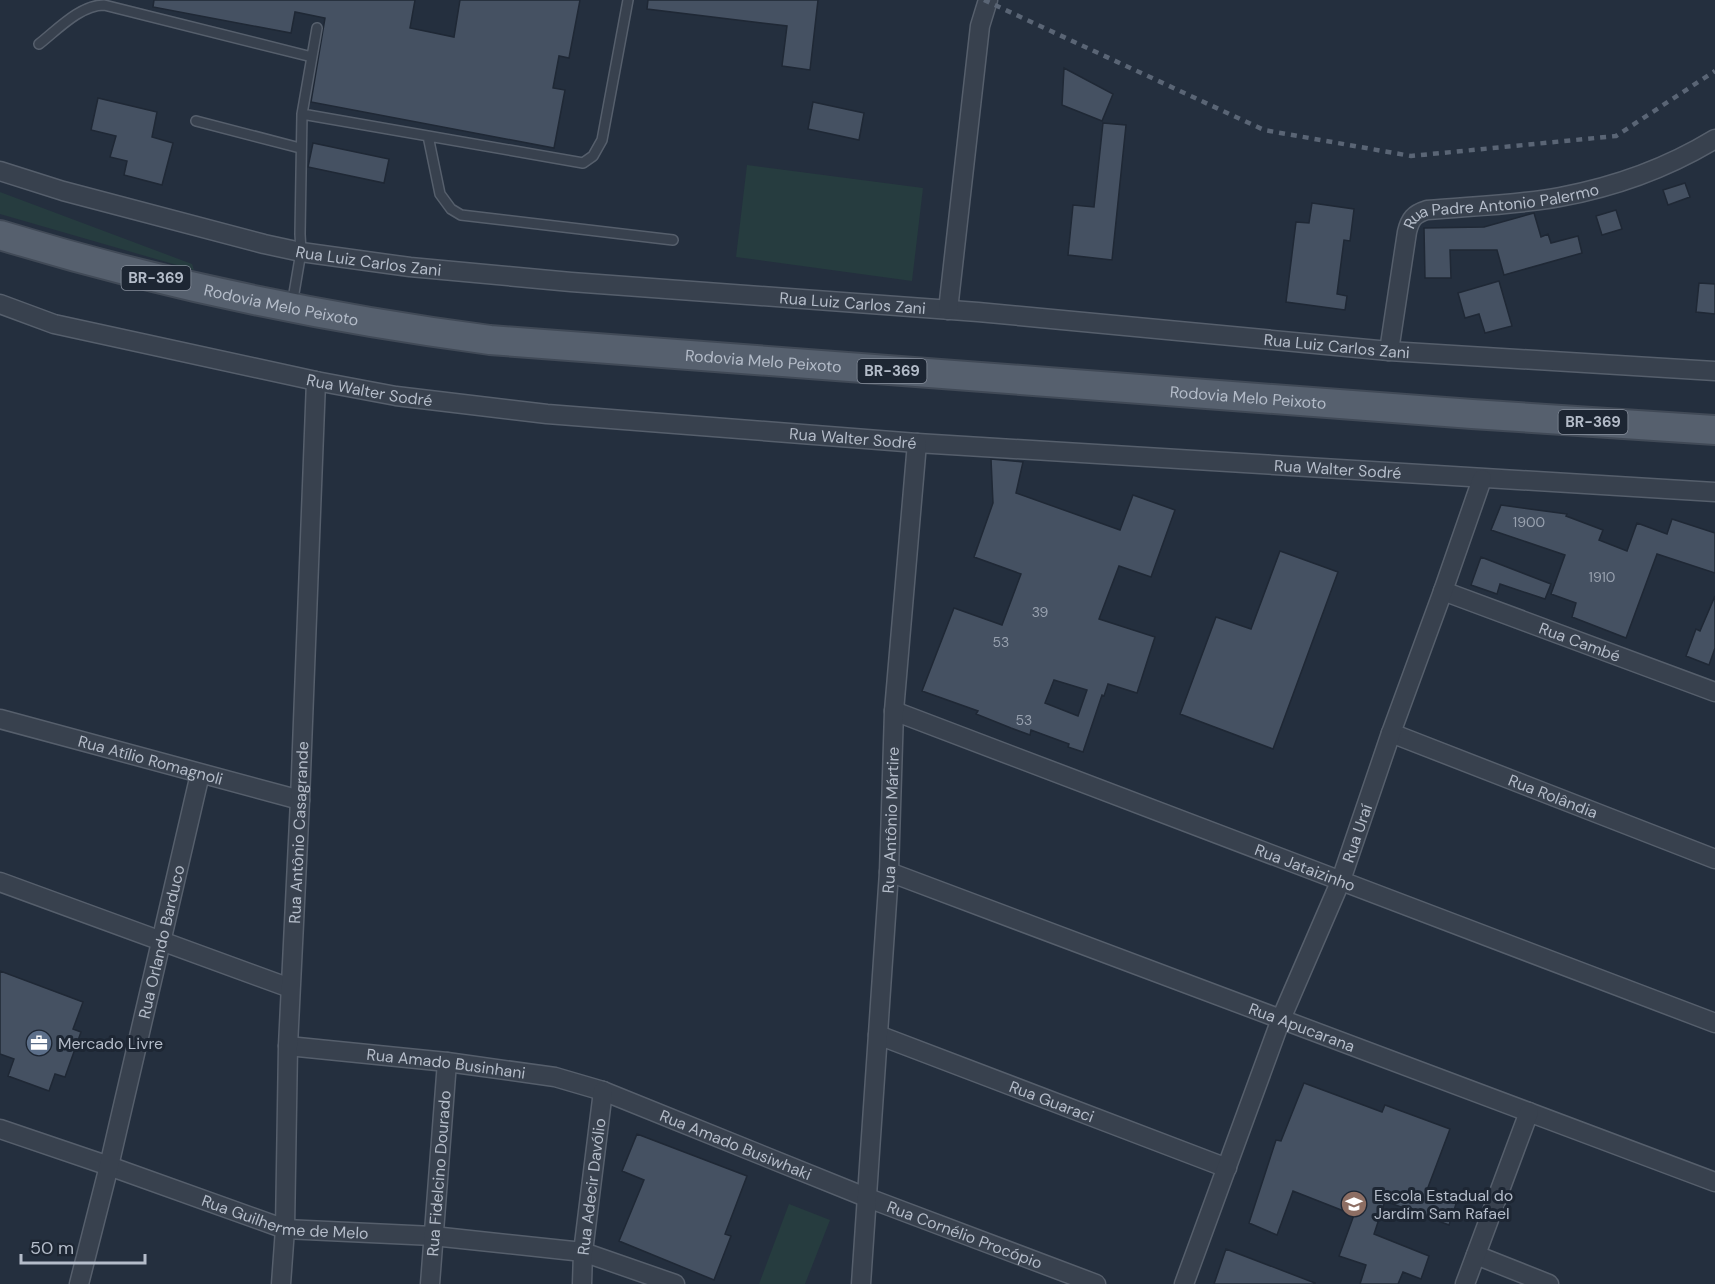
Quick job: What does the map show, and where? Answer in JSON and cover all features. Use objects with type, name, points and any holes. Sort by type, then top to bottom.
[{"type":"main road","name":"Rodovia Melo Peixoto","points":[[0,235],[208,291],[401,328],[490,340],[1472,414],[1715,430]]},
{"type":"street","points":[[948,310],[980,26],[988,0]]},
{"type":"street","name":"Rua Padre Antonio Palermo","points":[[1389,351],[1407,232],[1416,214],[1427,210],[1540,200],[1592,190],[1641,174],[1715,139]]},
{"type":"street","name":"Rua Luiz Carlos Zani","points":[[0,171],[85,197],[264,244],[301,252],[410,267],[571,282],[948,310],[1389,351],[1715,371]]},
{"type":"street","name":"Rua Walter Sodré","points":[[0,304],[54,324],[316,381],[396,396],[547,414],[917,443],[1715,492]]},
{"type":"street","name":"Rua Antônio Casagrande","points":[[281,1284],[285,1229],[290,988],[300,800],[316,381]]},
{"type":"street","name":"Rua Antônio Mártire","points":[[861,1284],[889,872],[894,711],[917,443]]},
{"type":"street","name":"Rua Uraí","points":[[1184,1284],[1281,1020],[1341,880],[1482,478]]},
{"type":"street","name":"Rua Cambé","points":[[1443,591],[1715,692]]},
{"type":"street","name":"Rua Jataizinho","points":[[894,711],[1715,1023]]},
{"type":"street","name":"Rua Atílio Romagnoli","points":[[0,719],[300,800]]},
{"type":"street","name":"Rua Rolândia","points":[[1391,733],[1715,859]]},
{"type":"street","name":"Rua Orlando Barduco","points":[[79,1284],[109,1166],[200,774]]},
{"type":"street","name":"Rua Apucarana","points":[[889,872],[1715,1182]]},
{"type":"street","points":[[0,882],[290,988]]},
{"type":"street","name":"Rua Guaraci","points":[[878,1035],[1227,1168]]},
{"type":"street","name":"Rua Amado Businhani","points":[[288,1046],[447,1062],[555,1077],[603,1091]]},
{"type":"street","name":"Rua Fidelcino Dourado","points":[[430,1284],[447,1062]]},
{"type":"street","name":"Rua Amado Busiwhaki","points":[[603,1091],[868,1198]]},
{"type":"street","name":"Rua Adecir Davólio","points":[[582,1284],[583,1252],[603,1091]]},
{"type":"street","points":[[1466,1284],[1529,1112]]},
{"type":"street","name":"Rua Guilherme de Melo","points":[[0,1129],[285,1229],[433,1236],[583,1252],[675,1284]]},
{"type":"street","name":"Rua Cornélio Procópio","points":[[868,1198],[1096,1284]]},
{"type":"street","points":[[1476,1255],[1549,1284]]},
{"type":"lane","points":[[302,114],[583,163],[593,156],[602,140],[628,0]]},
{"type":"lane","points":[[39,44],[77,15],[95,5],[104,5],[312,57]]},
{"type":"lane","points":[[292,308],[301,252],[302,114],[317,28]]},
{"type":"lane","points":[[196,121],[300,148]]},
{"type":"lane","points":[[428,136],[440,194],[451,209],[461,215],[673,240]]},
{"type":"green space","points":[[747,165],[923,188],[912,281],[736,257]]},
{"type":"green space","points":[[0,192],[192,264],[194,270],[0,214]]},
{"type":"green space","points":[[789,1204],[830,1220],[805,1284],[759,1284]]},
{"type":"building","points":[[154,0],[415,0],[410,28],[454,37],[460,0],[580,0],[569,58],[559,56],[553,88],[565,90],[554,148],[311,102],[325,18],[295,12],[291,33],[153,7]]},
{"type":"building","points":[[648,0],[818,0],[810,70],[782,66],[787,26],[647,9]]},
{"type":"building","points":[[1064,68],[1113,94],[1102,121],[1062,105]]},
{"type":"building","points":[[98,98],[157,112],[152,137],[173,143],[162,185],[124,175],[127,161],[110,157],[116,136],[91,130]]},
{"type":"building","points":[[813,102],[864,113],[859,140],[808,129]]},
{"type":"building","points":[[1103,123],[1126,125],[1112,260],[1068,255],[1073,205],[1094,207]]},
{"type":"building","points":[[313,143],[389,159],[384,183],[308,167]]},
{"type":"building","points":[[1685,183],[1690,197],[1668,205],[1663,190]]},
{"type":"building","points":[[1312,203],[1354,209],[1350,241],[1344,240],[1337,294],[1347,296],[1345,310],[1286,302],[1296,222],[1309,223]]},
{"type":"building","points":[[1616,210],[1622,229],[1602,235],[1596,216]]},
{"type":"building","points":[[1534,213],[1541,237],[1548,234],[1551,243],[1578,236],[1582,253],[1504,275],[1497,250],[1450,250],[1451,278],[1425,278],[1424,228],[1484,227]]},
{"type":"building","points":[[1499,281],[1512,326],[1485,333],[1479,314],[1465,318],[1458,293]]},
{"type":"building","points":[[1699,283],[1715,284],[1715,314],[1696,312]]},
{"type":"building","points":[[991,459],[1023,462],[1016,493],[1120,530],[1133,495],[1175,510],[1151,577],[1119,566],[1099,619],[1155,637],[1137,693],[1108,684],[1104,696],[1102,695],[1083,752],[1068,747],[1069,744],[1031,730],[1030,735],[1011,728],[976,714],[978,711],[922,691],[954,608],[1002,625],[1021,574],[974,557],[993,503]],"holes":[[[1054,680],[1087,690],[1078,716],[1045,703]]]},
{"type":"building","points":[[1501,505],[1567,514],[1566,516],[1603,530],[1599,540],[1627,551],[1637,523],[1667,534],[1672,519],[1715,533],[1715,573],[1657,554],[1626,638],[1572,617],[1576,603],[1551,594],[1565,555],[1491,530]]},
{"type":"building","points":[[1280,551],[1338,572],[1273,749],[1180,714],[1216,617],[1251,629]]},
{"type":"building","points":[[1481,557],[1551,584],[1545,599],[1500,584],[1497,594],[1471,585]]},
{"type":"building","points":[[1715,596],[1715,648],[1709,665],[1686,656],[1696,629],[1700,631]]},
{"type":"building","name":"Mercado Livre","points":[[0,971],[83,1002],[73,1029],[81,1032],[65,1077],[55,1074],[49,1091],[8,1076],[14,1059],[0,1054]]},
{"type":"building","points":[[1304,1083],[1382,1112],[1385,1105],[1450,1129],[1427,1190],[1457,1201],[1449,1225],[1385,1201],[1374,1234],[1429,1256],[1421,1279],[1403,1272],[1398,1284],[1360,1284],[1366,1265],[1339,1256],[1354,1215],[1293,1191],[1277,1235],[1249,1223],[1276,1140],[1281,1141]]},
{"type":"building","points":[[637,1134],[747,1176],[725,1234],[731,1236],[714,1280],[619,1241],[644,1180],[622,1171]]},
{"type":"building","points":[[1226,1249],[1315,1283],[1315,1284],[1214,1284]]},
{"type":"railway","points":[[984,0],[1264,130],[1411,156],[1616,136],[1715,71]]},
{"type":"place","name":"Mercado Livre","points":[[39,1043]]},
{"type":"place","name":"Escola Estadual do Jardim Sam Rafael","points":[[1354,1204]]}]
